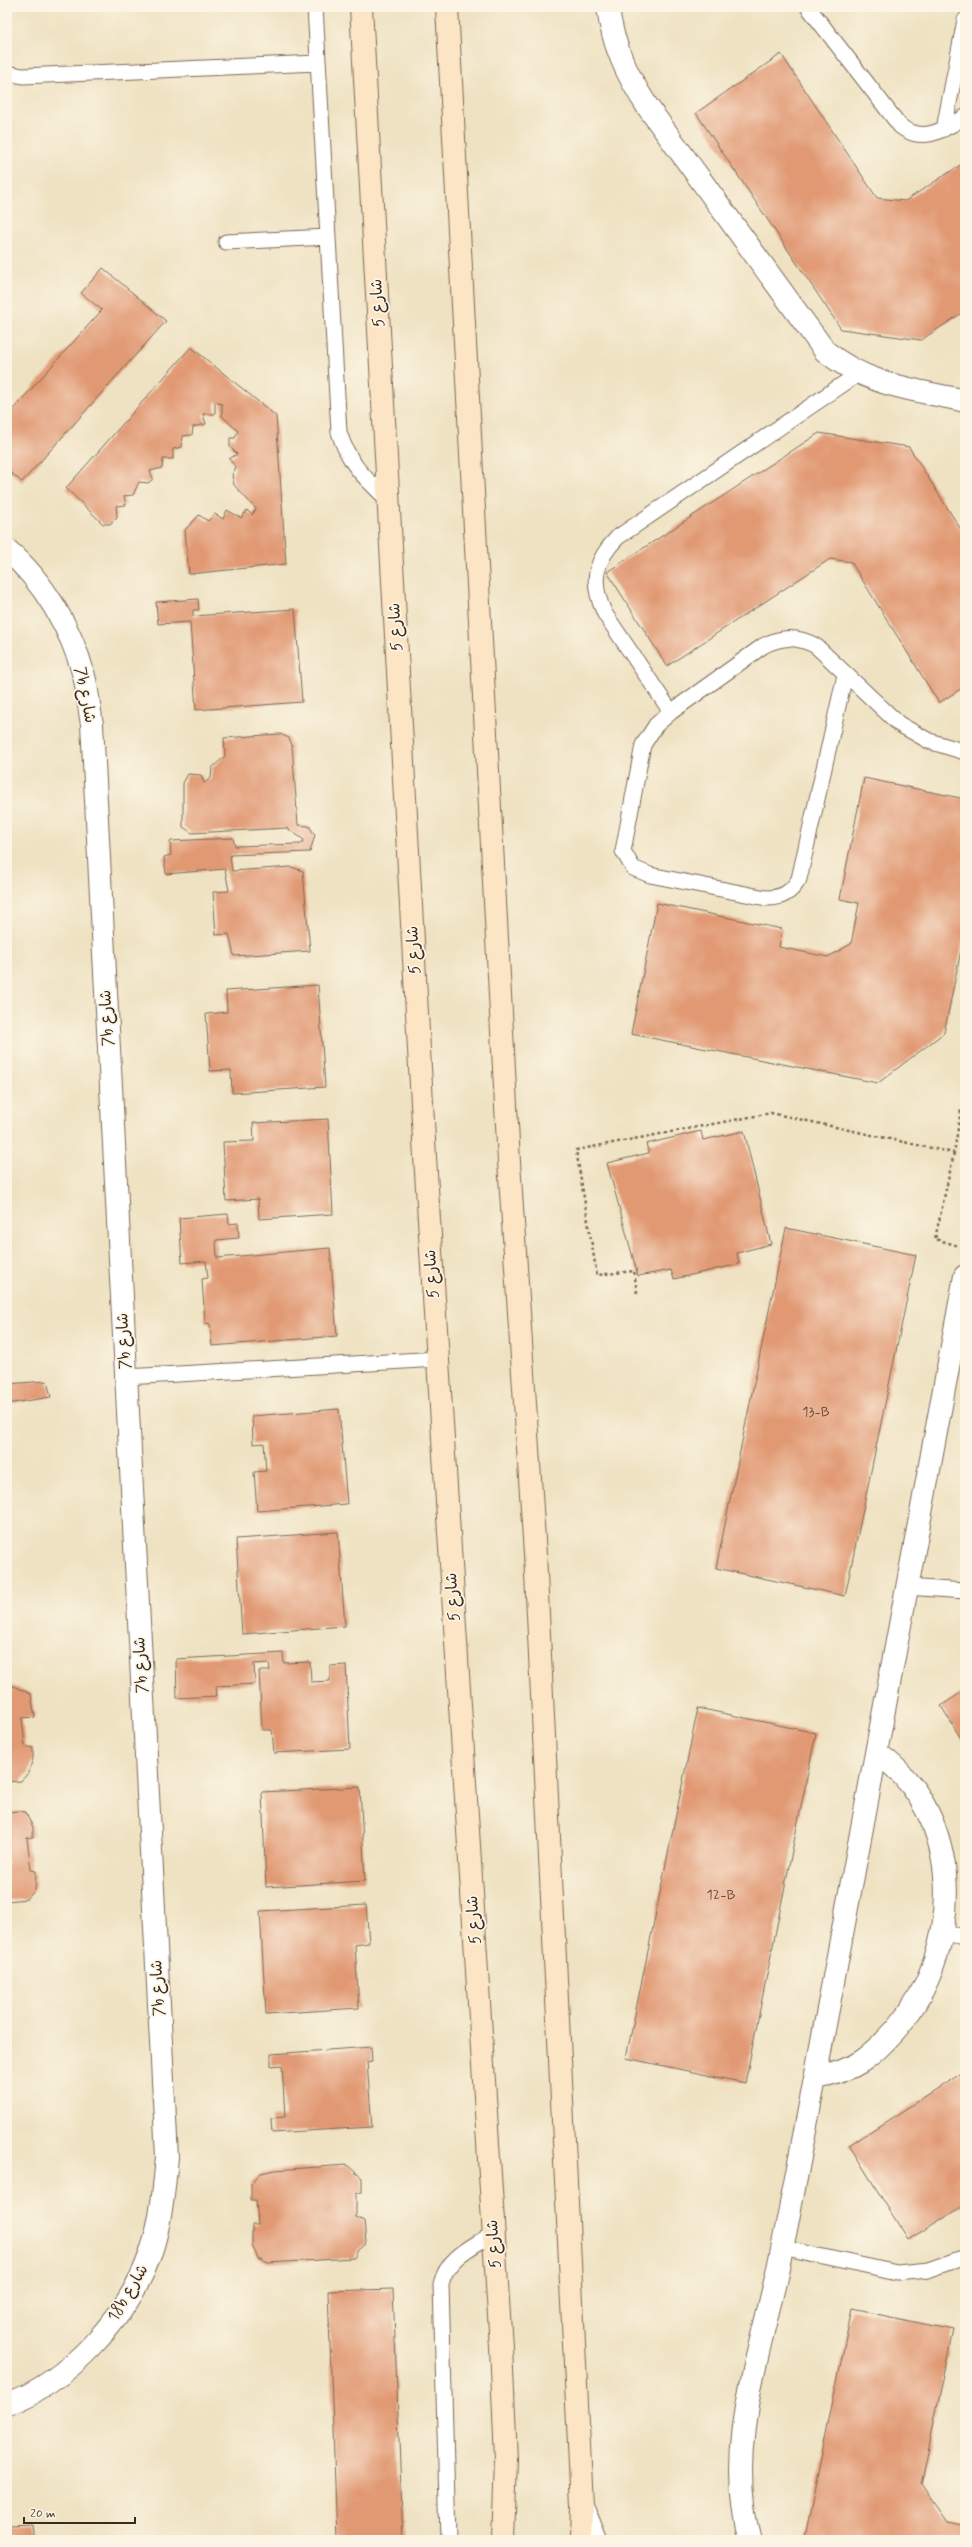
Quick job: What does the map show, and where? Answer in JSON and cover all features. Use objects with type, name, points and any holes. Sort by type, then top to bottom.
[{"type":"street","name":"شارع 5","points":[[361,7],[438,1359],[494,2233],[506,2460],[503,2540]]},
{"type":"street","points":[[447,7],[509,1162],[535,1554],[582,2505],[580,2540]]},
{"type":"street","points":[[608,7],[618,52],[630,80],[647,106],[812,336],[825,351],[858,374],[874,380],[965,401]]},
{"type":"street","name":"7b شارع","points":[[7,550],[42,588],[66,629],[84,676],[92,724],[167,2157]]},
{"type":"street","points":[[750,2540],[741,2496],[740,2461],[743,2427],[782,2248],[816,2078],[877,1753],[906,1587],[965,1276]]},
{"type":"street","points":[[816,2078],[851,2069],[880,2048],[907,2017],[923,1991],[935,1962],[943,1933],[947,1902],[945,1870],[938,1840],[923,1802],[914,1788],[891,1763],[877,1753]]},
{"type":"street","name":"18b شارع","points":[[7,2404],[17,2401],[60,2375],[97,2341],[127,2301],[150,2256],[163,2207],[167,2157]]},
{"type":"street","points":[[582,2505],[596,2540]]},
{"type":"lane","points":[[315,7],[339,432],[350,460],[359,473],[389,501]]},
{"type":"lane","points":[[808,7],[900,126],[908,132],[926,136],[944,129],[965,117]]},
{"type":"lane","points":[[944,129],[965,20]]},
{"type":"lane","points":[[7,73],[23,76],[318,63]]},
{"type":"lane","points":[[226,242],[328,237]]},
{"type":"lane","points":[[671,712],[605,614],[598,598],[596,581],[598,564],[606,549],[618,537],[858,374]]},
{"type":"lane","points":[[845,675],[798,879],[794,888],[786,895],[776,898],[650,875],[633,868],[627,860],[623,842],[639,758],[648,735],[671,712],[763,646],[776,640],[790,637],[816,646],[845,675],[899,724],[929,741],[965,752]]},
{"type":"lane","points":[[126,1376],[438,1359]]},
{"type":"lane","points":[[906,1587],[965,1590]]},
{"type":"lane","points":[[943,1933],[965,1937]]},
{"type":"lane","points":[[448,2540],[441,2284],[443,2272],[449,2263],[494,2233]]},
{"type":"lane","points":[[782,2248],[897,2273],[928,2270],[965,2258]]},
{"type":"path","points":[[965,1111],[961,1110],[954,1153],[934,1239],[965,1248]]},
{"type":"path","points":[[637,1293],[634,1271],[597,1275],[576,1150],[771,1113],[954,1153]]},
{"type":"building","points":[[781,54],[877,198],[905,201],[965,162],[965,311],[921,340],[841,329],[696,113]]},
{"type":"building","points":[[103,268],[166,321],[22,482],[7,470],[7,416],[102,310],[81,293]]},
{"type":"building","points":[[191,347],[276,416],[286,564],[189,574],[185,530],[199,515],[208,521],[215,514],[223,519],[227,510],[241,518],[247,510],[252,515],[256,509],[234,485],[232,475],[236,467],[229,459],[237,454],[230,447],[230,438],[235,438],[238,431],[222,416],[222,404],[215,402],[215,414],[203,414],[206,424],[193,427],[192,435],[183,436],[182,447],[173,449],[173,459],[163,459],[162,468],[150,471],[153,479],[148,483],[139,482],[133,495],[124,496],[126,505],[116,506],[117,517],[110,524],[103,524],[66,488]]},
{"type":"building","points":[[819,433],[909,447],[965,536],[965,686],[939,703],[851,562],[830,559],[667,666],[607,572]]},
{"type":"building","points":[[198,599],[199,610],[193,610],[193,616],[295,609],[302,702],[196,710],[190,622],[158,624],[156,602]]},
{"type":"building","points":[[280,734],[289,738],[292,745],[298,825],[309,826],[315,835],[310,852],[230,855],[232,871],[291,867],[303,871],[310,951],[234,956],[229,934],[216,935],[213,892],[229,891],[225,869],[166,874],[164,857],[171,855],[170,841],[233,838],[235,846],[301,844],[304,840],[287,828],[192,833],[183,827],[183,783],[188,774],[201,775],[204,783],[211,778],[212,768],[225,756],[224,738]]},
{"type":"building","points":[[864,778],[965,799],[965,931],[944,1033],[878,1083],[631,1034],[657,903],[782,929],[779,947],[828,957],[851,944],[859,903],[840,899]]},
{"type":"building","points":[[318,985],[325,1087],[232,1093],[231,1070],[210,1071],[206,1014],[227,1012],[226,991]]},
{"type":"building","points":[[328,1119],[333,1214],[259,1219],[258,1199],[226,1201],[223,1142],[254,1141],[253,1123]]},
{"type":"building","points":[[701,1131],[703,1140],[744,1131],[771,1244],[737,1253],[739,1264],[674,1279],[671,1270],[638,1276],[607,1163],[649,1153],[646,1144]]},
{"type":"building","points":[[228,1214],[229,1224],[238,1223],[239,1238],[216,1240],[217,1258],[330,1248],[337,1336],[212,1346],[210,1324],[205,1323],[202,1279],[208,1278],[206,1261],[182,1263],[179,1218]]},
{"type":"building","points":[[786,1228],[916,1255],[845,1596],[716,1568]]},
{"type":"building","points":[[47,1381],[51,1397],[7,1404],[7,1384]]},
{"type":"building","points":[[339,1409],[347,1504],[257,1511],[254,1472],[266,1471],[264,1443],[253,1444],[252,1416]]},
{"type":"building","points":[[338,1532],[345,1626],[242,1634],[236,1539]]},
{"type":"building","points":[[283,1653],[284,1663],[310,1662],[311,1682],[330,1681],[330,1666],[346,1665],[350,1749],[274,1753],[272,1730],[262,1730],[259,1671],[270,1671],[269,1663],[254,1664],[255,1684],[216,1686],[217,1696],[177,1698],[176,1659]]},
{"type":"building","points":[[13,1686],[31,1694],[35,1717],[22,1718],[25,1746],[33,1748],[33,1758],[29,1772],[21,1781],[7,1782],[7,1687]]},
{"type":"building","points":[[965,1690],[965,1745],[941,1706]]},
{"type":"building","points":[[698,1708],[816,1733],[745,2083],[626,2058]]},
{"type":"building","points":[[360,1787],[365,1881],[266,1887],[262,1792]]},
{"type":"building","points":[[7,1812],[25,1812],[33,1827],[33,1837],[27,1838],[31,1870],[36,1871],[35,1890],[27,1899],[7,1901]]},
{"type":"building","points":[[366,1905],[369,1943],[355,1945],[359,2008],[266,2014],[260,1911]]},
{"type":"building","points":[[371,2047],[372,2061],[367,2062],[372,2127],[272,2133],[271,2118],[285,2117],[282,2065],[271,2066],[271,2054]]},
{"type":"building","points":[[965,2071],[965,2204],[908,2240],[849,2145]]},
{"type":"building","points":[[347,2165],[362,2178],[362,2192],[356,2194],[356,2217],[364,2221],[366,2243],[358,2250],[354,2258],[268,2263],[258,2258],[252,2246],[252,2225],[258,2225],[256,2200],[251,2200],[251,2183],[261,2173],[275,2170]]},
{"type":"building","points":[[393,2289],[403,2540],[337,2540],[328,2291]]},
{"type":"building","points":[[852,2309],[953,2330],[921,2485],[947,2522],[965,2526],[965,2540],[804,2540]]},
{"type":"building","points":[[8,2519],[9,2526],[32,2525],[34,2540],[7,2540]]}]
